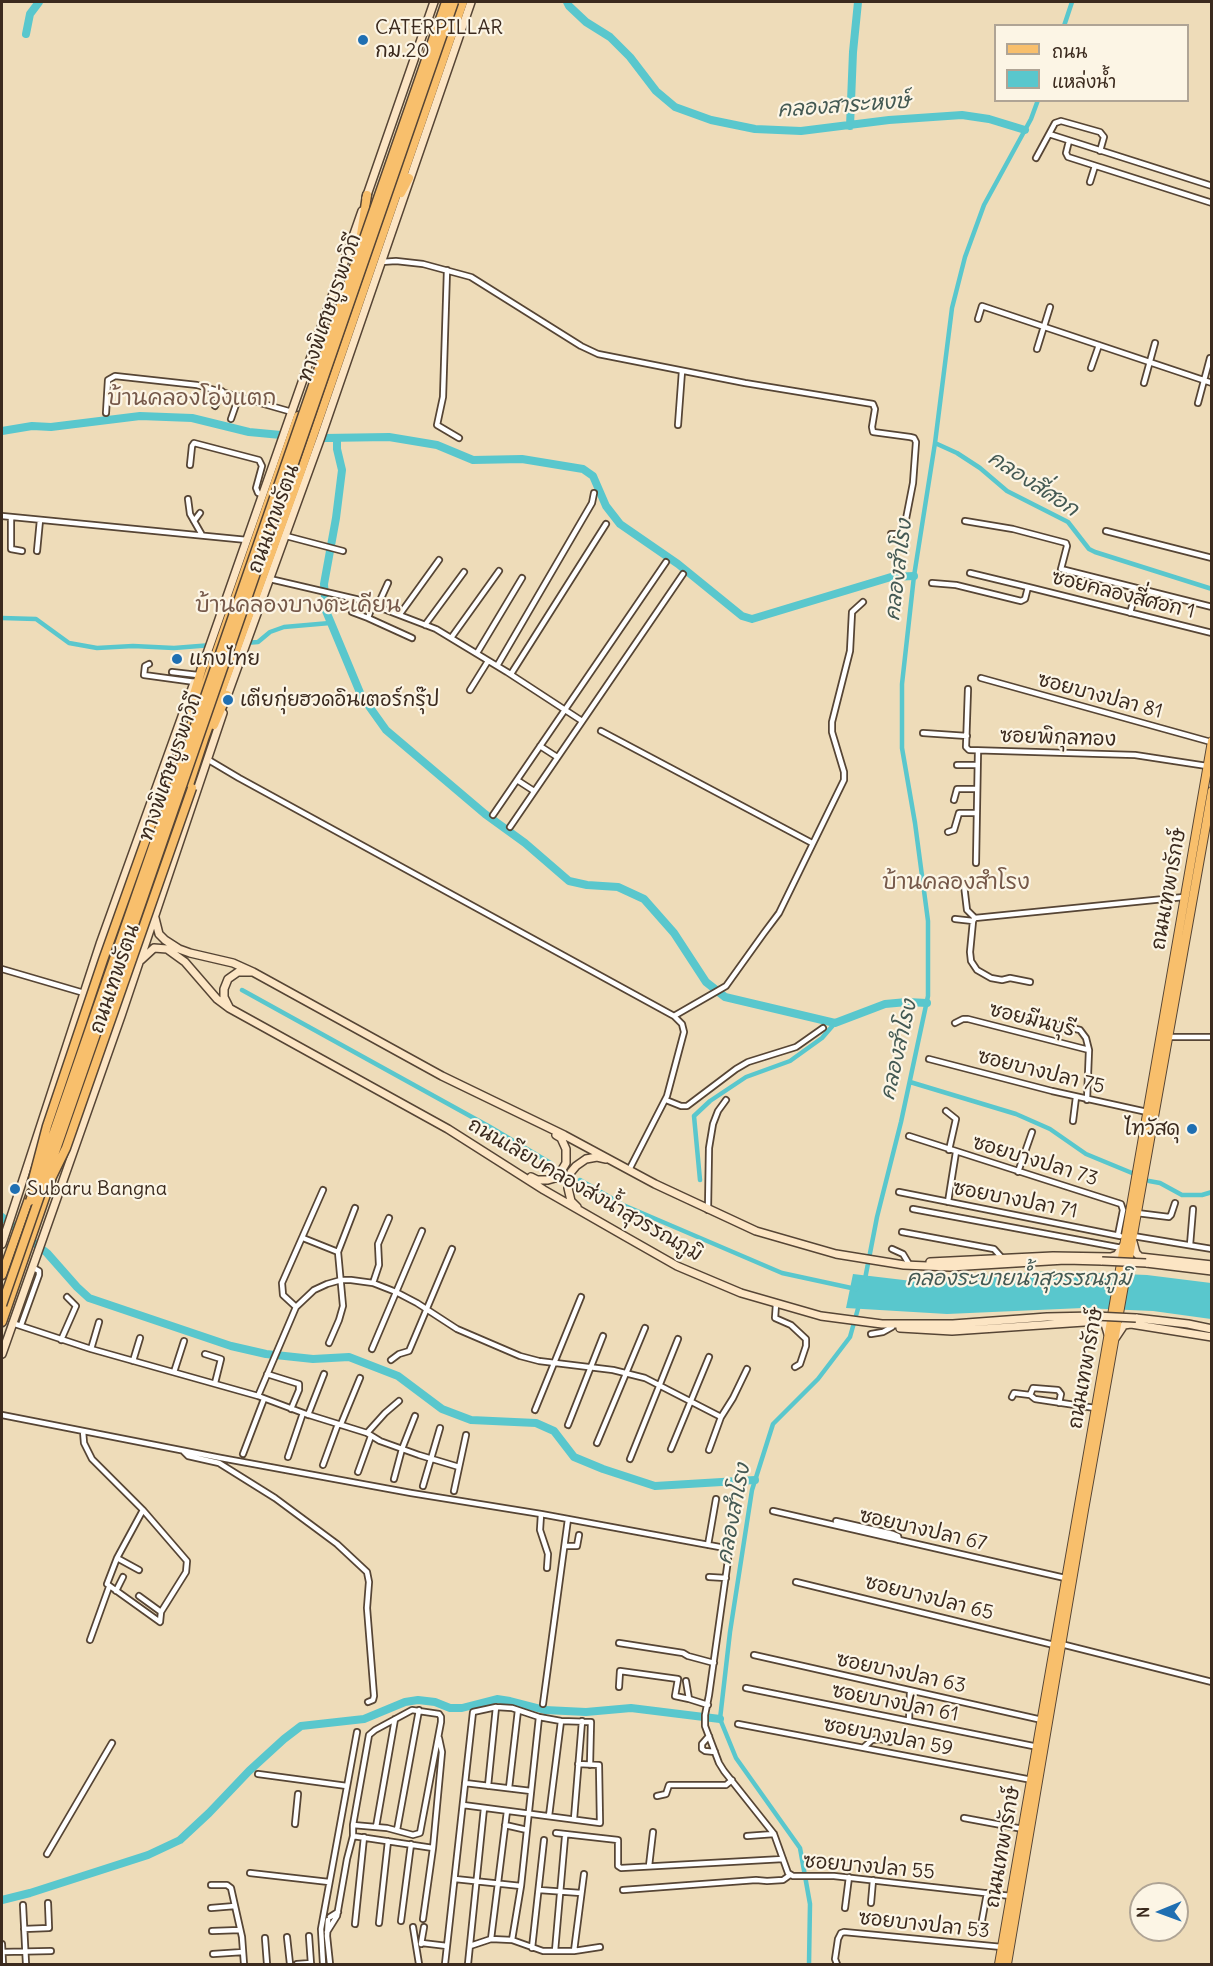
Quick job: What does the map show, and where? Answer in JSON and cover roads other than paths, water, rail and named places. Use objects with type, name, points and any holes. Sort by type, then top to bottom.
[{"type":"highway","name":"ถนนเทพรัตน","points":[[2,1275],[240,581],[444,2]]},
{"type":"highway","name":"ทางพิเศษบูรพาวิถี","points":[[2,1305],[34,1202],[444,2]]},
{"type":"highway","name":"ทางพิเศษบูรพาวิถี","points":[[2,1283],[34,1202],[454,2]]},
{"type":"highway","name":"ถนนเทพรัตน","points":[[2,1322],[43,1202],[151,916],[204,739],[299,477],[463,2]]},
{"type":"highway","points":[[386,223],[409,178]]},
{"type":"highway","points":[[360,242],[367,195]]},
{"type":"highway","points":[[34,1202],[35,1167],[47,1125],[167,780],[204,661]]},
{"type":"highway","points":[[34,1202],[55,1171],[66,1148],[208,739],[227,695]]},
{"type":"highway","points":[[128,909],[151,916]]},
{"type":"main road","name":"ถนนเทพรัตน","points":[[2,1244],[4,1228],[38,1135],[84,993],[281,445],[434,2]]},
{"type":"main road","name":"ถนนเทพรัตน","points":[[2,1354],[139,962],[151,916],[207,759],[227,695],[318,447],[471,2]]},
{"type":"main road","name":"ถนนเทพารักษ์","points":[[1126,1240],[1137,1213],[1167,1038],[1195,862],[1211,742]]},
{"type":"main road","name":"ถนนเทพารักษ์","points":[[1007,1965],[1057,1644],[1126,1257],[1126,1240],[1184,897],[1212,791]]},
{"type":"main road","name":"ถนนเลียบคลองส่งน้ำสุวรรณภูมิ","points":[[151,916],[159,934],[179,949],[233,963],[253,972],[442,1076],[548,1127],[708,1210],[756,1231],[836,1254],[904,1264],[950,1267],[1065,1260],[1146,1263],[1212,1271]]},
{"type":"main road","name":"ถนนเลียบคลองส่งน้ำสุวรรณภูมิ","points":[[139,962],[154,948],[167,949],[185,962],[216,999],[229,1008],[448,1129],[584,1213],[677,1266],[741,1293],[820,1316],[886,1325],[953,1324],[1095,1316],[1136,1318],[1212,1329]]},
{"type":"main road","points":[[229,1008],[224,997],[228,979],[238,972],[253,972]]},
{"type":"main road","points":[[38,1135],[53,1125]]},
{"type":"main road","points":[[505,1165],[537,1180],[548,1180],[560,1174],[566,1163],[566,1149],[561,1138],[548,1127]]},
{"type":"main road","points":[[584,1213],[571,1201],[569,1196],[568,1180],[571,1172],[580,1163],[590,1158],[613,1160]]},
{"type":"main road","points":[[904,1264],[1084,1255],[1111,1257],[1117,1256],[1126,1240],[1140,1257],[1212,1265]]},
{"type":"main road","points":[[886,1325],[952,1331],[1098,1321],[1105,1324],[1112,1337],[1124,1325],[1131,1324],[1212,1336]]},
{"type":"main road","name":"ถนนเทพารักษ์","points":[[999,1965],[1032,1780],[1040,1748],[1042,1720],[1057,1644],[1065,1578],[1095,1408],[1112,1337]]},
{"type":"street","points":[[1036,158],[1055,123],[1061,121],[1100,132],[1104,137],[1100,152]]},
{"type":"street","points":[[1049,134],[1212,186]]},
{"type":"street","points":[[1070,141],[1066,153],[1068,157],[1212,203]]},
{"type":"street","points":[[1090,182],[1095,166]]},
{"type":"street","points":[[381,262],[410,262],[447,270],[476,280],[591,351],[624,360],[873,405],[873,432],[910,437],[916,442],[913,483],[904,524],[901,534],[891,534]]},
{"type":"street","points":[[447,270],[443,397],[437,425],[459,438]]},
{"type":"street","points":[[978,319],[982,306],[1212,383]]},
{"type":"street","points":[[1037,349],[1050,307]]},
{"type":"street","points":[[1144,383],[1155,343]]},
{"type":"street","points":[[1091,368],[1098,345]]},
{"type":"street","points":[[1198,403],[1210,358]]},
{"type":"street","points":[[678,425],[682,371]]},
{"type":"street","points":[[106,413],[108,380],[112,376],[176,382],[222,391],[292,412]]},
{"type":"street","points":[[215,406],[222,391]]},
{"type":"street","points":[[231,419],[239,396]]},
{"type":"street","points":[[190,465],[192,446],[196,443],[259,460],[262,466],[256,488],[258,493],[263,495]]},
{"type":"street","points":[[497,666],[592,503],[594,493]]},
{"type":"street","points":[[188,499],[190,514],[202,535]]},
{"type":"street","points":[[194,521],[200,513]]},
{"type":"street","points":[[2,516],[247,540]]},
{"type":"street","points":[[11,517],[10,547],[12,550],[22,551]]},
{"type":"street","points":[[37,551],[40,520]]},
{"type":"street","points":[[965,521],[1013,529],[1065,543],[1067,546],[1061,569],[1212,607]]},
{"type":"street","points":[[511,674],[606,524]]},
{"type":"street","points":[[1106,531],[1212,558]]},
{"type":"street","points":[[286,536],[343,551]]},
{"type":"street","points":[[400,614],[439,560]]},
{"type":"street","points":[[493,815],[666,562]]},
{"type":"street","points":[[452,638],[499,571]]},
{"type":"street","points":[[425,625],[464,572]]},
{"type":"street","points":[[970,573],[1028,587]]},
{"type":"street","points":[[510,827],[682,574]]},
{"type":"street","points":[[477,653],[522,578]]},
{"type":"street","points":[[270,579],[375,604],[425,625],[477,653],[582,721]]},
{"type":"street","points":[[368,618],[388,583]]},
{"type":"street","name":"ซอยคลองสี่ศอก 1","points":[[932,583],[956,585],[1021,602],[1025,599],[1028,587],[1212,633]]},
{"type":"street","points":[[1130,613],[1137,588]]},
{"type":"street","points":[[674,1016],[726,986],[778,913],[844,780],[844,772],[832,732],[832,722],[850,651],[852,612],[863,602]]},
{"type":"street","points":[[352,612],[412,638]]},
{"type":"street","points":[[470,690],[488,661]]},
{"type":"street","points":[[149,664],[145,666],[144,675],[196,679]]},
{"type":"street","points":[[172,672],[196,679]]},
{"type":"street","name":"ซอยบางปลา 81","points":[[981,678],[1211,742]]},
{"type":"street","points":[[923,733],[967,736],[968,690]]},
{"type":"street","points":[[601,731],[812,843]]},
{"type":"street","name":"ซอยพิกุลทอง","points":[[967,736],[967,749],[978,751],[1135,755],[1207,766]]},
{"type":"street","points":[[540,746],[557,757]]},
{"type":"street","points":[[976,863],[978,751]]},
{"type":"street","points":[[207,759],[674,1016],[682,1024],[684,1032],[666,1100],[629,1170]]},
{"type":"street","points":[[957,765],[978,765]]},
{"type":"street","points":[[517,780],[534,791]]},
{"type":"street","points":[[954,800],[957,789],[977,789]]},
{"type":"street","points":[[948,832],[954,830],[959,813],[976,813]]},
{"type":"street","points":[[956,884],[964,885],[967,910],[974,920],[970,952],[971,961],[977,970],[991,978],[1002,980],[1010,978],[1030,982]]},
{"type":"street","points":[[955,919],[974,920],[1184,897]]},
{"type":"street","points":[[2,969],[84,993]]},
{"type":"street","points":[[1030,1018],[1080,1030],[1086,1038],[1089,1050]]},
{"type":"street","name":"ซอยมีนบุรี","points":[[956,1023],[968,1019],[1089,1050],[1087,1100]]},
{"type":"street","points":[[666,1100],[687,1106],[736,1069],[755,1059],[796,1047],[823,1028]]},
{"type":"street","points":[[1167,1038],[1212,1037]]},
{"type":"street","name":"ซอยบางปลา 75","points":[[929,1059],[1087,1100],[1147,1112]]},
{"type":"street","points":[[1073,1120],[1076,1097]]},
{"type":"street","points":[[708,1210],[713,1124],[726,1100]]},
{"type":"street","points":[[946,1111],[956,1119],[948,1150]]},
{"type":"street","points":[[1018,1172],[1032,1132]]},
{"type":"street","name":"ซอยบางปลา 73","points":[[909,1136],[1121,1204],[1126,1240]]},
{"type":"street","points":[[948,1202],[956,1152]]},
{"type":"street","points":[[296,1307],[283,1295],[282,1287],[323,1190]]},
{"type":"street","name":"ซอยบางปลา 71","points":[[899,1192],[1126,1240]]},
{"type":"street","points":[[1137,1213],[1169,1217],[1172,1215],[1175,1203]]},
{"type":"street","points":[[329,1343],[341,1314],[338,1252],[355,1208]]},
{"type":"street","points":[[913,1209],[1126,1240],[1212,1249]]},
{"type":"street","points":[[1190,1245],[1193,1209]]},
{"type":"street","points":[[373,1283],[379,1265],[378,1244],[389,1218]]},
{"type":"street","points":[[372,1349],[422,1231]]},
{"type":"street","points":[[902,1232],[994,1249],[1002,1258]]},
{"type":"street","points":[[303,1238],[338,1252]]},
{"type":"street","points":[[391,1360],[409,1351],[452,1249]]},
{"type":"street","points":[[892,1249],[903,1254],[904,1264]]},
{"type":"street","points":[[21,1325],[39,1275],[38,1270],[32,1267]]},
{"type":"street","points":[[258,1396],[296,1307],[314,1290],[341,1280],[373,1283],[396,1292],[457,1329],[520,1356],[627,1373],[660,1384],[721,1417]]},
{"type":"street","points":[[61,1340],[76,1306],[67,1297]]},
{"type":"street","points":[[535,1410],[582,1298]]},
{"type":"street","points":[[776,1304],[775,1318],[798,1330],[806,1339],[800,1364],[795,1366]]},
{"type":"street","points":[[91,1349],[99,1322]]},
{"type":"street","points":[[12,1323],[91,1349],[258,1396],[369,1434],[402,1449],[459,1467]]},
{"type":"street","points":[[871,1334],[883,1332],[886,1325]]},
{"type":"street","points":[[597,1443],[645,1328]]},
{"type":"street","points":[[568,1425],[603,1336]]},
{"type":"street","points":[[133,1361],[140,1338]]},
{"type":"street","points":[[630,1459],[678,1340]]},
{"type":"street","points":[[174,1372],[184,1341]]},
{"type":"street","points":[[205,1354],[221,1359],[215,1383]]},
{"type":"street","points":[[670,1449],[709,1357]]},
{"type":"street","points":[[709,1450],[721,1417],[747,1369]]},
{"type":"street","points":[[267,1374],[299,1383],[299,1390],[291,1409]]},
{"type":"street","points":[[288,1457],[324,1374]]},
{"type":"street","points":[[323,1465],[360,1378]]},
{"type":"street","points":[[1030,1395],[1032,1389],[1036,1388],[1058,1390],[1061,1394],[1059,1403]]},
{"type":"street","points":[[1011,1397],[1014,1393],[1030,1395],[1035,1400],[1095,1408]]},
{"type":"street","points":[[243,1454],[264,1399]]},
{"type":"street","points":[[358,1472],[369,1434],[385,1413],[399,1401]]},
{"type":"street","points":[[2,1415],[183,1451],[725,1548],[727,1550],[726,1578],[708,1705],[675,1696],[678,1679],[620,1671],[619,1687]]},
{"type":"street","points":[[394,1479],[402,1449],[415,1416]]},
{"type":"street","points":[[423,1486],[440,1428]]},
{"type":"street","points":[[83,1431],[84,1443],[92,1459],[143,1510],[188,1561],[186,1572],[161,1612],[160,1622],[110,1587],[107,1582],[143,1510]]},
{"type":"street","points":[[454,1491],[466,1436]]},
{"type":"street","points":[[183,1451],[188,1456],[211,1461],[229,1469],[275,1498],[337,1544],[367,1572],[369,1582],[367,1608],[374,1696],[373,1700],[368,1702]]},
{"type":"street","points":[[708,1545],[716,1499]]},
{"type":"street","name":"ซอยบางปลา 67","points":[[774,1511],[1065,1578]]},
{"type":"street","points":[[541,1514],[540,1530],[548,1554],[547,1568]]},
{"type":"street","points":[[543,1704],[568,1519]]},
{"type":"street","points":[[836,1521],[894,1534],[899,1540]]},
{"type":"street","points":[[565,1545],[577,1546],[579,1535]]},
{"type":"street","points":[[117,1558],[139,1570]]},
{"type":"street","points":[[116,1591],[123,1576]]},
{"type":"street","points":[[709,1577],[726,1578]]},
{"type":"street","name":"ซอยบางปลา 65","points":[[796,1582],[1212,1682]]},
{"type":"street","points":[[90,1640],[110,1587]]},
{"type":"street","points":[[139,1596],[161,1612]]},
{"type":"street","points":[[619,1643],[683,1653],[714,1663]]},
{"type":"street","name":"ซอยบางปลา 63","points":[[754,1655],[1042,1720]]},
{"type":"street","points":[[686,1681],[689,1699]]},
{"type":"street","name":"ซอยบางปลา 61","points":[[746,1688],[1040,1748]]},
{"type":"street","points":[[909,1721],[910,1691]]},
{"type":"street","name":"ซอยบางปลา 55","points":[[708,1705],[705,1726],[724,1771],[774,1834],[790,1875],[849,1877],[1011,1896]]},
{"type":"street","points":[[488,1786],[496,1707]]},
{"type":"street","points":[[445,1965],[473,1712],[496,1707],[561,1721],[591,1722],[590,1765]]},
{"type":"street","points":[[327,1932],[338,1912],[353,1836],[353,1825],[369,1735],[412,1710],[436,1712],[441,1717],[420,1833],[413,1834],[353,1825]]},
{"type":"street","points":[[397,1830],[419,1710]]},
{"type":"street","points":[[509,1788],[518,1710]]},
{"type":"street","points":[[512,1940],[521,1886],[539,1717]]},
{"type":"street","points":[[375,1827],[395,1719]]},
{"type":"street","points":[[549,1816],[561,1721]]},
{"type":"street","points":[[574,1819],[582,1721]]},
{"type":"street","name":"ซอยบางปลา 59","points":[[738,1724],[1032,1780]]},
{"type":"street","points":[[324,1965],[321,1929],[357,1732]]},
{"type":"street","points":[[709,1736],[702,1744],[702,1749],[715,1752]]},
{"type":"street","points":[[423,1919],[433,1848],[442,1752],[438,1737]]},
{"type":"street","points":[[864,1747],[872,1740],[881,1739],[890,1742]]},
{"type":"street","points":[[47,1854],[112,1743]]},
{"type":"street","points":[[463,1805],[600,1823],[600,1765],[579,1764]]},
{"type":"street","points":[[258,1774],[347,1786]]},
{"type":"street","points":[[657,1796],[666,1794],[669,1785],[726,1785],[732,1780]]},
{"type":"street","points":[[465,1783],[531,1791]]},
{"type":"street","points":[[295,1824],[298,1794]]},
{"type":"street","points":[[468,1965],[484,1808]]},
{"type":"street","points":[[491,1939],[507,1811]]},
{"type":"street","points":[[964,1818],[1023,1828]]},
{"type":"street","points":[[505,1825],[527,1830]]},
{"type":"street","points":[[649,1866],[653,1832]]},
{"type":"street","points":[[556,1833],[615,1838],[618,1840],[619,1868],[783,1858]]},
{"type":"street","points":[[747,1836],[774,1834]]},
{"type":"street","points":[[353,1836],[433,1848]]},
{"type":"street","points":[[355,1924],[364,1837]]},
{"type":"street","points":[[555,1951],[565,1837]]},
{"type":"street","points":[[532,1948],[544,1840]]},
{"type":"street","points":[[379,1923],[388,1841]]},
{"type":"street","points":[[401,1922],[411,1844]]},
{"type":"street","points":[[250,1873],[330,1882]]},
{"type":"street","points":[[574,1951],[584,1874]]},
{"type":"street","points":[[623,1890],[767,1881],[786,1879],[790,1875]]},
{"type":"street","points":[[845,1908],[849,1877]]},
{"type":"street","points":[[455,1878],[521,1886]]},
{"type":"street","points":[[871,1903],[873,1880]]},
{"type":"street","points":[[211,1885],[230,1886],[240,1930],[244,1965]]},
{"type":"street","points":[[539,1890],[581,1893]]},
{"type":"street","points":[[980,1931],[987,1893]]},
{"type":"street","points":[[24,1929],[49,1928],[48,1903]]},
{"type":"street","points":[[23,1905],[26,1965]]},
{"type":"street","points":[[211,1908],[235,1906]]},
{"type":"street","points":[[330,1965],[327,1932],[329,1918],[338,1912]]},
{"type":"street","points":[[413,1927],[419,1965]]},
{"type":"street","points":[[422,1943],[424,1927]]},
{"type":"street","points":[[212,1931],[240,1930]]},
{"type":"street","name":"ซอยบางปลา 53","points":[[837,1965],[835,1959],[838,1939],[844,1932],[1002,1947]]},
{"type":"street","points":[[297,1965],[311,1964],[309,1936]]},
{"type":"street","points":[[287,1937],[290,1965]]},
{"type":"street","points":[[265,1938],[267,1965]]},
{"type":"street","points":[[470,1946],[491,1939],[512,1940],[543,1952],[600,1947]]},
{"type":"street","points":[[416,1947],[422,1943],[447,1946]]},
{"type":"street","points":[[2,1944],[3,1965]]},
{"type":"street","points":[[2,1952],[51,1951]]},
{"type":"street","points":[[213,1954],[243,1952]]},
{"type":"water","name":"คลองระบายน้ำสุวรรณภูมิ","points":[[1051,1271],[1147,1275],[1211,1283],[1211,1319],[1153,1311],[1083,1308],[947,1314],[846,1308],[853,1274],[912,1281]]},
{"type":"waterway","points":[[26,34],[30,14],[39,2]]},
{"type":"waterway","name":"คลองสาระหงษ์","points":[[567,2],[586,22],[610,37],[630,57],[656,91],[675,107],[711,120],[755,129],[801,131],[889,120],[962,115],[989,119],[1025,130]]},
{"type":"waterway","points":[[850,126],[858,2]]},
{"type":"waterway","name":"คลองสำโรง","points":[[1065,24],[1072,2]]},
{"type":"waterway","name":"คลองสำโรง","points":[[865,1279],[928,996],[928,921],[902,748],[902,684],[914,576],[935,443],[952,308],[965,257],[984,205],[1031,119],[1037,102]]},
{"type":"waterway","points":[[2,431],[140,416],[192,418],[249,432],[281,435]]},
{"type":"waterway","points":[[324,438],[389,437],[437,445],[473,460],[522,459],[583,469],[593,476],[606,506],[620,524],[678,564],[742,616],[752,619],[891,577],[914,576]]},
{"type":"waterway","points":[[337,438],[342,470],[324,584],[326,611],[361,695],[386,730],[569,881],[618,887],[644,899],[674,933],[706,982],[725,997],[835,1023],[885,1004],[927,1003]]},
{"type":"waterway","name":"คลองสี่ศอก","points":[[935,443],[957,453],[980,468],[1007,491],[1068,522],[1089,549],[1212,589]]},
{"type":"waterway","points":[[2,618],[36,619],[69,643],[97,648],[133,646],[174,648],[212,645]]},
{"type":"waterway","points":[[245,643],[258,642],[270,632],[284,627],[330,623]]},
{"type":"waterway","points":[[242,990],[490,1127],[552,1164]]},
{"type":"waterway","points":[[700,1180],[694,1116],[710,1101],[746,1077],[790,1061],[822,1038],[835,1023]]},
{"type":"waterway","points":[[910,1082],[1016,1114],[1050,1129],[1086,1154],[1132,1173]]},
{"type":"waterway","points":[[580,1180],[623,1205],[782,1273],[856,1289]]},
{"type":"waterway","points":[[1149,1181],[1160,1183],[1182,1195],[1202,1195],[1212,1192]]},
{"type":"waterway","points":[[2,1217],[47,1253],[89,1298],[231,1346],[266,1354],[313,1359],[349,1357],[398,1376],[442,1409],[471,1420],[536,1423],[554,1431],[574,1457],[655,1486],[755,1480]]},
{"type":"waterway","name":"คลองสำโรง","points":[[809,1964],[810,1904],[800,1848],[736,1758],[720,1719],[730,1632],[752,1490],[773,1424],[818,1379],[850,1337],[859,1305]]},
{"type":"waterway","points":[[2,1900],[148,1855],[180,1840],[249,1771],[301,1726],[364,1719],[405,1702],[418,1700],[435,1702],[450,1708],[462,1708],[497,1699],[545,1710],[586,1712],[631,1708],[720,1719]]},
{"type":"place","name":"CATERPILLAR กม.20","points":[[363,40]]},
{"type":"place","name":"แกงไทย","points":[[177,659]]},
{"type":"place","name":"เตียกุ่ยฮวดอินเตอร์กรุ๊ป","points":[[228,700]]},
{"type":"place","name":"ไทวัสดุ","points":[[1192,1129]]},
{"type":"place","name":"Subaru Bangna","points":[[15,1189]]},
{"type":"district","name":"บ้านคลองโอ่งแตก","points":[[192,399]]},
{"type":"district","name":"บ้านคลองบางตะเคียน","points":[[298,606]]},
{"type":"district","name":"บ้านคลองสำโรง","points":[[956,883]]}]
